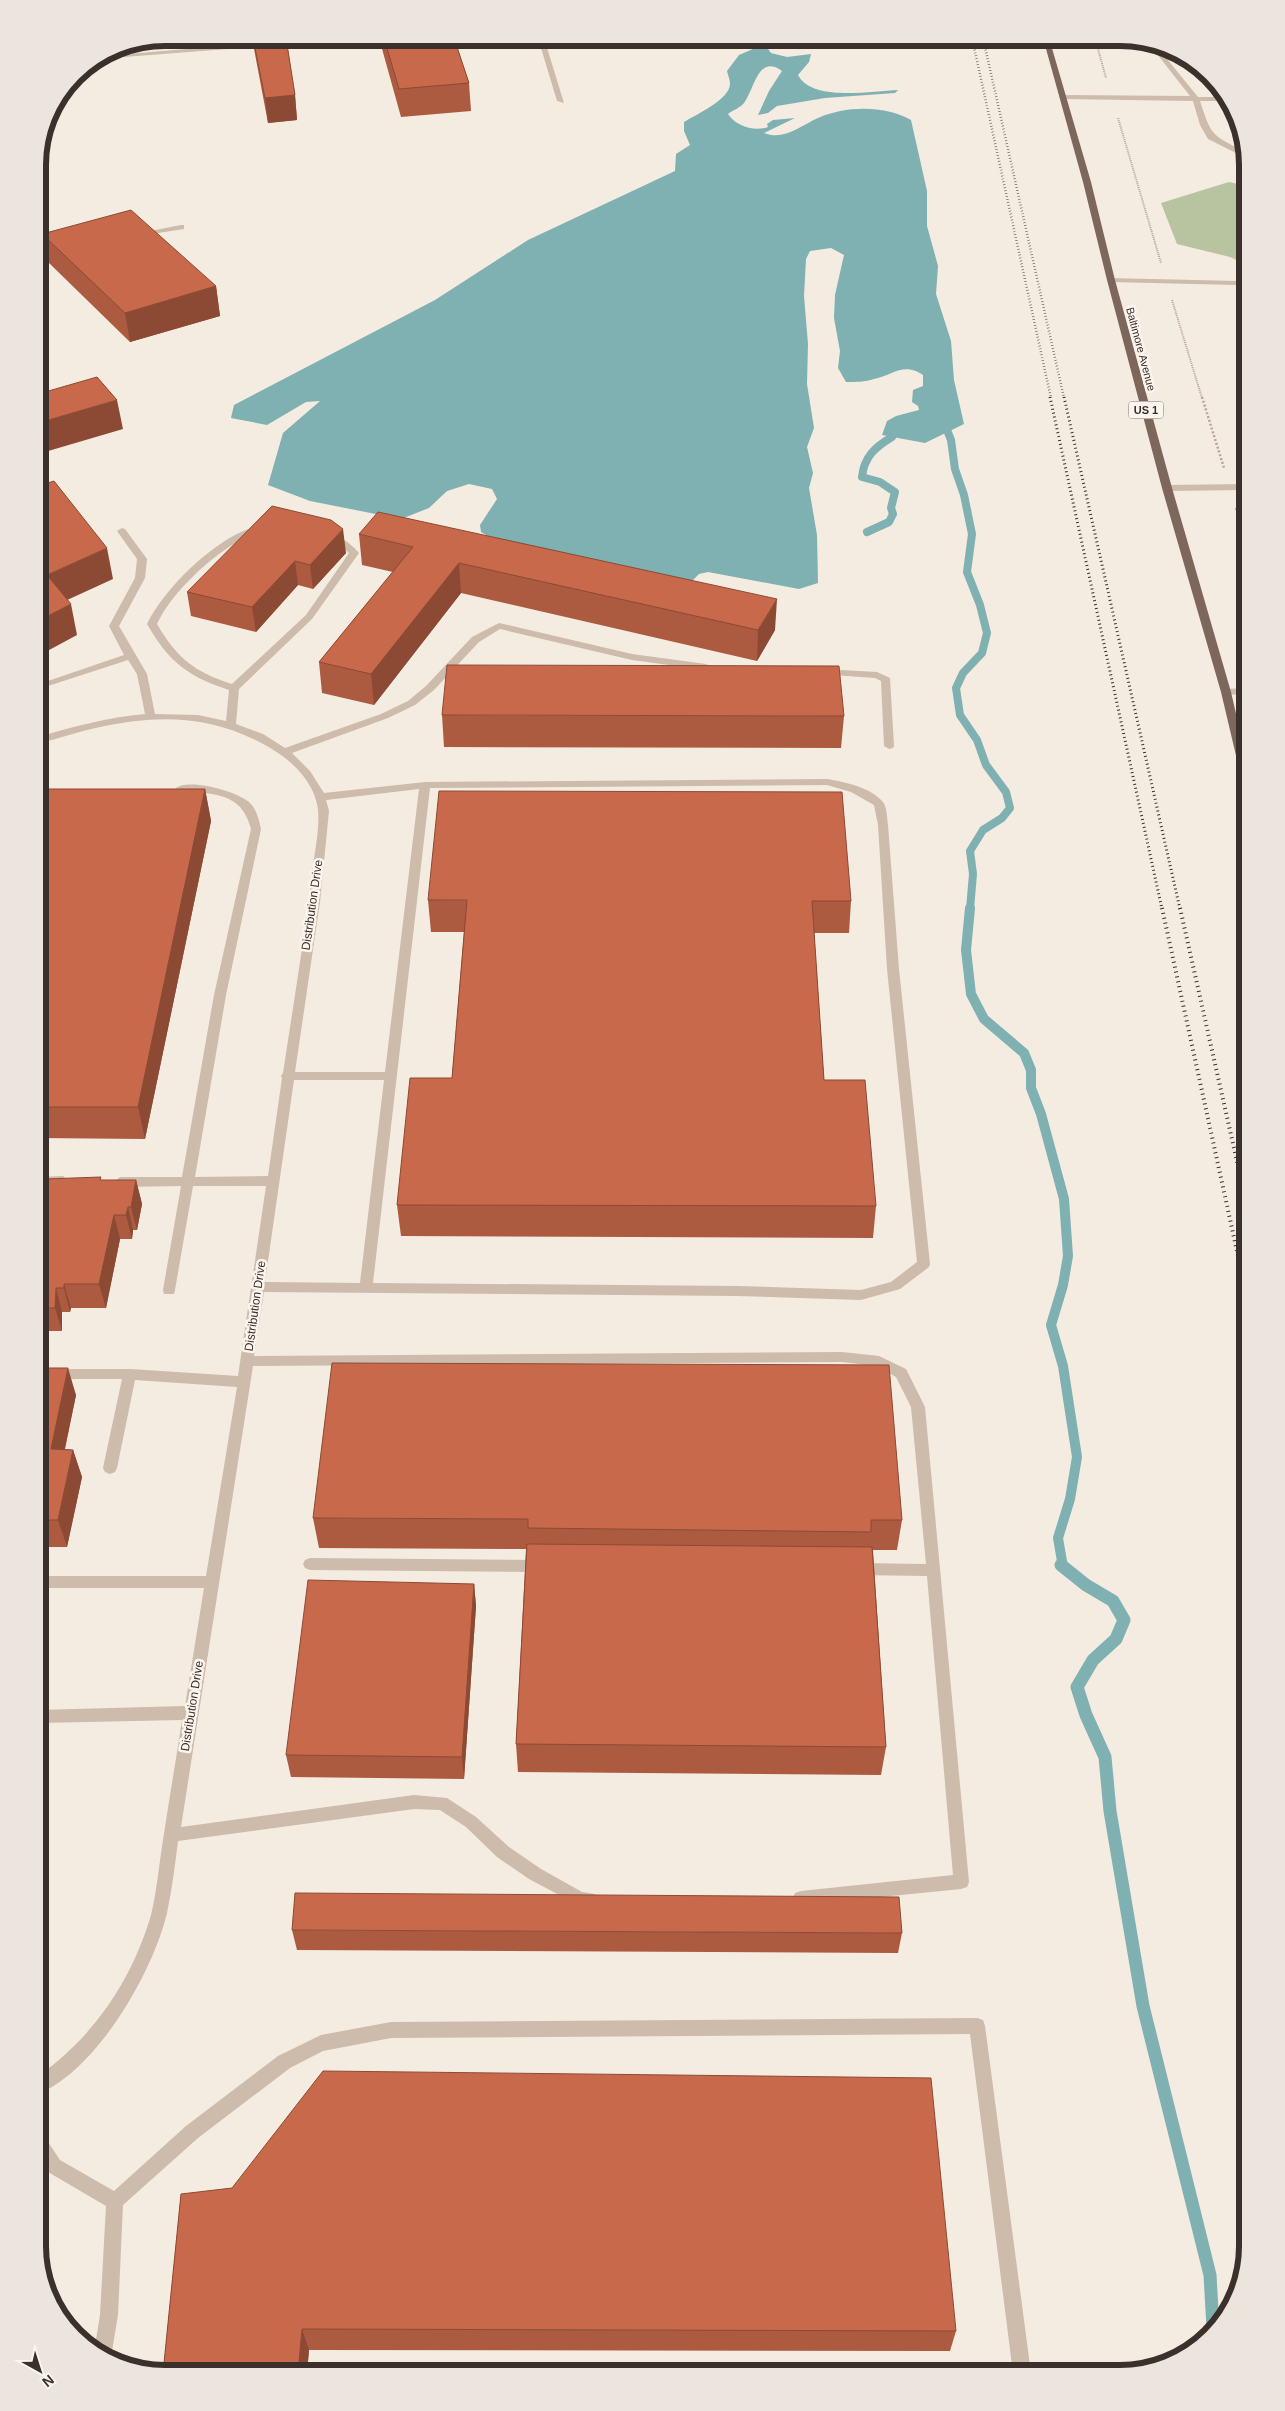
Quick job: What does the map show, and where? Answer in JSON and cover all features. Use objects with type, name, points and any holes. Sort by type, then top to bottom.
[{"type":"main road","name":"Baltimore Avenue","points":[[1049,47],[1087,182],[1111,280],[1167,488],[1226,692],[1239,745]]},
{"type":"street","points":[[117,57],[226,47]]},
{"type":"street","points":[[544,47],[561,101]]},
{"type":"street","points":[[1159,53],[1196,99],[1204,125],[1211,137],[1238,152]]},
{"type":"street","points":[[1063,97],[1218,99]]},
{"type":"street","points":[[132,235],[181,228]]},
{"type":"street","points":[[47,258],[66,253]]},
{"type":"street","points":[[1111,280],[1239,284]]},
{"type":"street","points":[[1167,488],[1239,487]]},
{"type":"street","points":[[230,725],[234,688],[309,617],[354,553],[334,536],[312,528],[279,524],[252,531],[238,538],[207,562],[188,578],[158,610],[152,624],[174,658],[198,675],[234,688]]},
{"type":"street","points":[[122,530],[142,559],[140,578],[114,626],[142,674],[150,716]]},
{"type":"street","points":[[284,752],[397,711],[420,698],[443,675],[465,647],[488,630],[499,626],[632,657],[692,666],[722,668]]},
{"type":"street","points":[[47,683],[130,656]]},
{"type":"street","points":[[809,672],[877,675],[886,680],[889,746]]},
{"type":"street","points":[[1226,692],[1239,691]]},
{"type":"street","name":"Distribution Drive","points":[[46,2080],[78,2055],[102,2027],[144,1958],[159,1914],[244,1382],[287,1076],[314,902],[324,811],[322,797],[308,774],[284,752],[252,732],[230,725],[184,717],[150,716],[113,720],[47,738]]},
{"type":"street","points":[[257,1286],[737,1291],[861,1295],[900,1285],[924,1264],[893,969],[883,825],[879,804],[869,796],[846,785],[826,782],[424,785],[322,797]]},
{"type":"street","points":[[366,1287],[424,785]]},
{"type":"street","points":[[169,1290],[220,995],[256,829],[255,817],[250,808],[228,794],[201,789],[172,790]]},
{"type":"street","points":[[287,1076],[391,1076]]},
{"type":"street","points":[[47,1181],[77,1182]]},
{"type":"street","points":[[106,1182],[272,1181]]},
{"type":"street","points":[[247,1361],[842,1357],[879,1361],[902,1373],[918,1407],[961,1882],[787,1899]]},
{"type":"street","points":[[46,1374],[130,1374],[244,1382]]},
{"type":"street","points":[[110,1468],[130,1374]]},
{"type":"street","points":[[310,1564],[559,1567]]},
{"type":"street","points":[[839,1569],[933,1570]]},
{"type":"street","points":[[46,1582],[212,1582]]},
{"type":"street","points":[[46,1716],[191,1713]]},
{"type":"street","points":[[172,1835],[414,1802],[442,1802],[471,1822],[503,1852],[536,1874],[580,1899],[600,1899]]},
{"type":"street","points":[[104,2348],[109,2315],[115,2201],[192,2132],[284,2062],[321,2042],[391,2030],[977,2026],[1021,2365]]},
{"type":"street","points":[[46,2154],[54,2166],[115,2201]]},
{"type":"green space","points":[[1229,182],[1239,184],[1239,261],[1230,257],[1177,244],[1161,203]]},
{"type":"water","points":[[757,47],[796,47],[793,49],[768,49],[771,53],[787,57],[811,54],[809,62],[798,75],[805,83],[816,89],[843,93],[898,90],[895,93],[825,98],[777,106],[768,113],[758,115],[769,91],[782,71],[774,67],[767,67],[758,75],[744,103],[728,114],[740,125],[757,129],[768,127],[767,124],[773,120],[795,118],[764,133],[771,135],[785,134],[818,118],[853,109],[889,112],[911,120],[927,191],[927,226],[938,266],[936,294],[951,341],[954,380],[964,424],[925,443],[882,435],[887,421],[896,416],[919,410],[918,406],[912,402],[913,390],[923,386],[923,375],[916,371],[904,369],[867,381],[846,382],[838,368],[840,351],[834,318],[835,295],[844,255],[831,248],[810,251],[806,259],[804,296],[808,344],[807,384],[814,428],[807,447],[813,473],[809,488],[817,535],[818,583],[799,589],[708,572],[699,574],[691,582],[491,538],[481,532],[480,525],[497,499],[492,489],[469,484],[447,491],[429,508],[401,519],[310,501],[268,485],[283,433],[320,401],[306,402],[267,425],[231,418],[234,405],[435,300],[528,240],[675,171],[676,154],[690,145],[684,131],[684,122],[719,101],[725,95],[730,83],[727,71],[739,55]]},
{"type":"building","points":[[255,47],[287,47],[295,95],[265,98]]},
{"type":"building","points":[[387,47],[457,47],[469,83],[399,89]]},
{"type":"building","points":[[131,210],[216,286],[125,313],[47,239],[47,233]]},
{"type":"building","points":[[97,377],[117,400],[47,420],[47,391]]},
{"type":"building","points":[[54,481],[107,548],[47,575],[71,604],[47,616],[47,483]]},
{"type":"building","points":[[272,506],[331,520],[343,529],[310,565],[295,561],[252,607],[187,592]]},
{"type":"building","points":[[378,512],[777,599],[758,630],[459,563],[371,674],[319,662],[413,547],[359,534]]},
{"type":"building","points":[[447,665],[839,666],[844,716],[442,715]]},
{"type":"building","points":[[47,789],[205,789],[138,1107],[47,1107]]},
{"type":"building","points":[[439,791],[842,792],[851,901],[812,901],[824,1080],[865,1080],[876,1206],[397,1205],[410,1078],[452,1078],[467,900],[428,900]]},
{"type":"building","points":[[101,1177],[100,1180],[136,1180],[131,1207],[128,1207],[126,1215],[114,1215],[99,1284],[64,1284],[64,1288],[56,1288],[55,1308],[46,1308],[47,1179]]},
{"type":"building","points":[[332,1363],[889,1365],[902,1520],[871,1520],[871,1532],[528,1528],[528,1519],[313,1518]]},
{"type":"building","points":[[46,1368],[68,1368],[51,1449],[73,1450],[58,1520],[46,1520]]},
{"type":"building","points":[[527,1544],[872,1547],[886,1747],[516,1744]]},
{"type":"building","points":[[308,1580],[474,1584],[462,1757],[286,1755]]},
{"type":"building","points":[[295,1893],[899,1897],[902,1933],[292,1930]]},
{"type":"building","points":[[323,2071],[931,2078],[956,2331],[302,2329],[299,2364],[164,2364],[181,2194],[232,2188]]},
{"type":"waterway","points":[[943,420],[951,440],[955,469],[964,495],[972,534],[967,572],[980,605],[987,633],[982,653],[963,673],[956,688],[960,715],[977,740],[986,765],[1006,792],[1010,808],[1002,818],[983,830],[970,851],[973,874],[970,909]]},
{"type":"waterway","points":[[867,532],[889,522],[893,514],[891,508],[895,492],[880,482],[862,477],[865,464],[871,453],[892,437]]},
{"type":"waterway","points":[[970,908],[966,950],[971,994],[984,1019],[1024,1053],[1031,1070],[1031,1088],[1041,1114],[1064,1199],[1068,1256],[1063,1285],[1051,1325],[1063,1366],[1077,1457],[1070,1499],[1058,1538],[1063,1567]]},
{"type":"waterway","points":[[1063,1567],[1086,1585],[1113,1601],[1124,1620],[1116,1639],[1093,1660],[1077,1687],[1086,1715],[1105,1757],[1110,1811],[1143,2006],[1210,2275],[1213,2320]]},
{"type":"railway","points":[[974,47],[1051,398]]},
{"type":"railway","points":[[985,47],[1064,398]]},
{"type":"railway","points":[[1050,397],[1162,909]]},
{"type":"railway","points":[[1064,397],[1180,909]]},
{"type":"railway","points":[[1162,908],[1239,1260]]},
{"type":"railway","points":[[1180,908],[1239,1170]]}]
